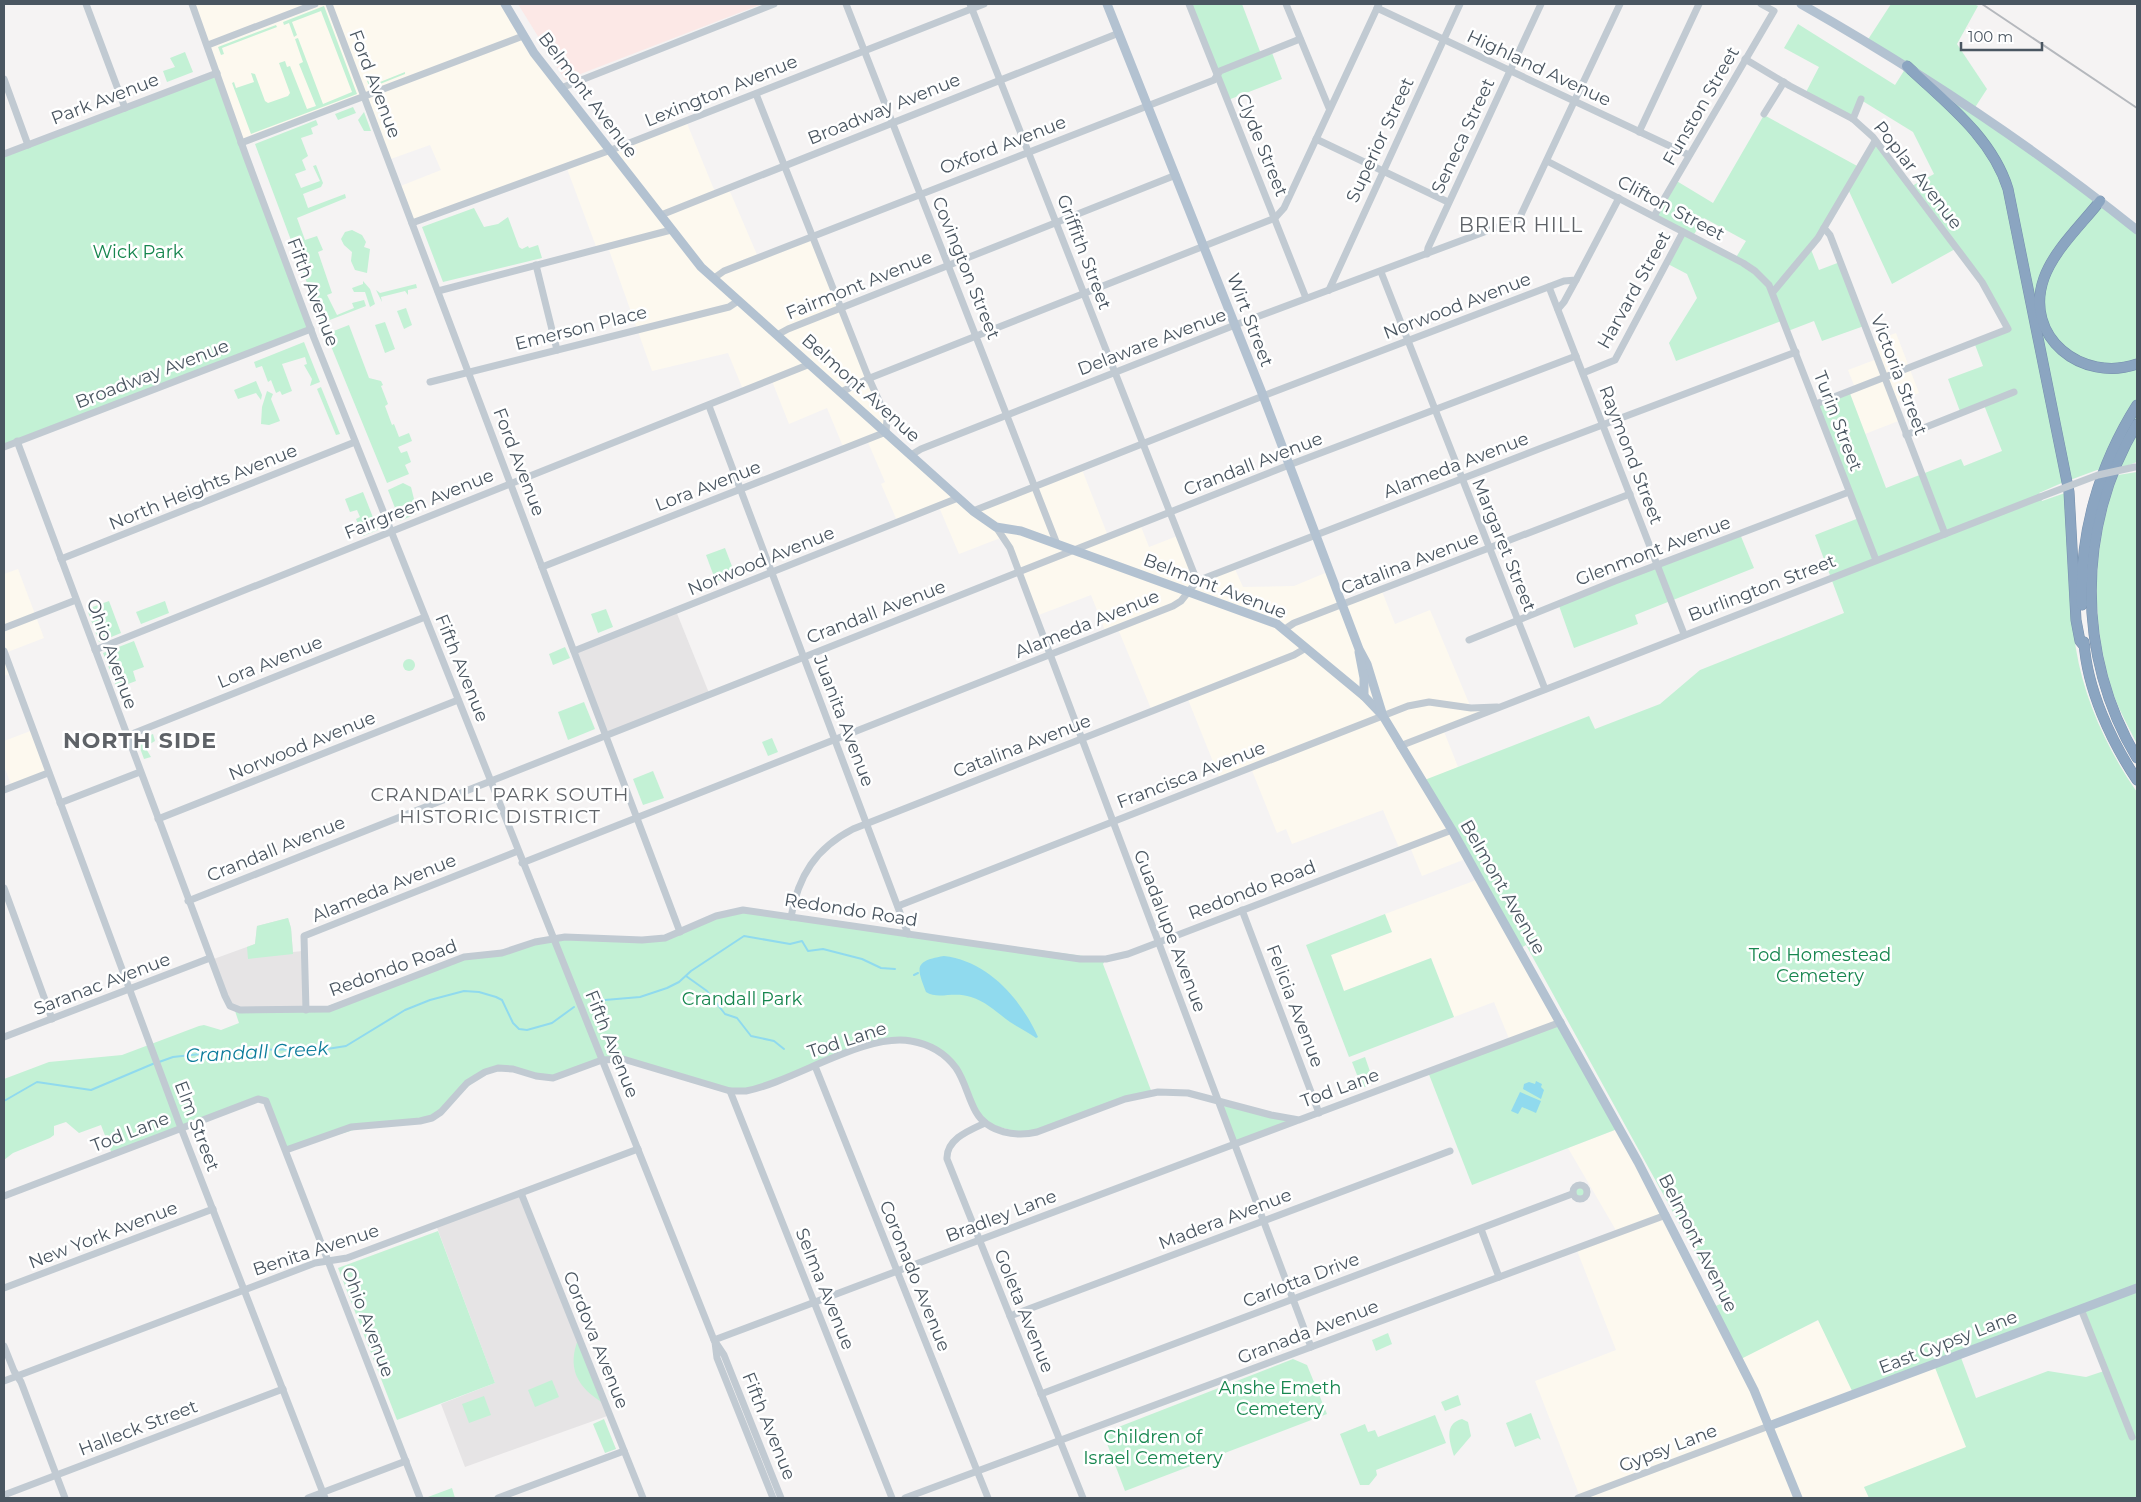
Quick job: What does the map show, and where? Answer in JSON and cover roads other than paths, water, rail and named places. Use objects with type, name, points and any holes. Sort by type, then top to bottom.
[{"type":"highway","points":[[1907,66],[1970,126],[1996,159],[2008,189],[2069,492],[2076,614],[2080,641],[2085,647]]},
{"type":"highway","points":[[2100,201],[2046,272],[2040,296],[2041,313],[2051,338],[2075,361],[2102,369],[2116,370],[2137,364]]},
{"type":"highway","points":[[2137,405],[2118,437],[2105,467],[2089,521],[2082,574],[2085,647],[2091,678],[2103,714],[2137,780]]},
{"type":"highway","points":[[2137,424],[2116,464],[2100,512],[2095,540],[2091,590],[2094,636],[2104,682],[2119,723],[2137,758]]},
{"type":"main road","name":"Belmont Avenue","points":[[505,4],[523,36],[561,88],[701,267],[973,511],[996,528],[1021,531],[1267,620],[1285,629],[1364,696],[1383,716],[1452,830],[1666,1214],[1744,1370],[1798,1498]]},
{"type":"main road","name":"Wirt Street","points":[[1107,4],[1204,246],[1343,604],[1359,650],[1364,678],[1364,696]]},
{"type":"main road","points":[[1801,4],[1907,66],[2006,131],[2137,230]]},
{"type":"main road","name":"Wirt Street","points":[[1359,650],[1367,664],[1380,700],[1383,716]]},
{"type":"main road","name":"East Gypsy Lane","points":[[1769,1426],[2137,1288]]},
{"type":"street","points":[[86,4],[125,108]]},
{"type":"street","name":"Fifth Avenue","points":[[192,4],[241,143],[355,442],[714,1340],[724,1355],[782,1498]]},
{"type":"street","points":[[208,45],[315,4]]},
{"type":"street","name":"Ford Avenue","points":[[329,4],[680,932]]},
{"type":"street","points":[[561,88],[774,4]]},
{"type":"street","name":"Covington Street","points":[[846,4],[1036,485],[1057,544]]},
{"type":"street","name":"Lexington Avenue","points":[[412,223],[756,94],[971,6],[984,4]]},
{"type":"street","name":"Clyde Street","points":[[1189,4],[1306,298]]},
{"type":"street","points":[[1286,4],[1330,108]]},
{"type":"street","name":"Superior Street","points":[[1329,290],[1460,4]]},
{"type":"street","name":"Seneca Street","points":[[1427,254],[1448,202],[1541,4]]},
{"type":"street","points":[[1547,161],[1620,4]]},
{"type":"street","points":[[1639,132],[1699,4]]},
{"type":"street","name":"Funston Street","points":[[1654,216],[1774,11],[1761,4]]},
{"type":"street","name":"Griffith Street","points":[[971,6],[1198,581]]},
{"type":"street","points":[[840,392],[870,378],[1275,218],[1284,208],[1378,6]]},
{"type":"street","name":"Highland Avenue","points":[[1378,6],[1443,40],[1689,155]]},
{"type":"street","name":"Broadway Avenue","points":[[661,215],[1118,33]]},
{"type":"street","points":[[241,143],[523,36]]},
{"type":"street","name":"Oxford Avenue","points":[[714,278],[724,271],[1214,80],[1220,71],[1300,39]]},
{"type":"street","name":"Poplar Avenue","points":[[1746,59],[1853,119],[1875,141],[1982,282],[2008,329],[1884,377]]},
{"type":"street","name":"Park Avenue","points":[[4,154],[217,73]]},
{"type":"street","points":[[4,79],[28,145]]},
{"type":"street","points":[[1764,114],[1784,82]]},
{"type":"street","points":[[756,94],[887,419],[886,432]]},
{"type":"street","points":[[1853,119],[1861,99]]},
{"type":"street","points":[[1316,139],[1448,202]]},
{"type":"street","points":[[1773,292],[1824,228],[1875,141]]},
{"type":"street","name":"Clifton Street","points":[[1547,161],[1750,267],[1760,275],[1773,292]]},
{"type":"street","name":"Delaware Avenue","points":[[911,455],[921,449],[1235,325],[1519,219],[1547,161]]},
{"type":"street","name":"Fairmont Avenue","points":[[776,335],[1176,175]]},
{"type":"street","points":[[1558,309],[1564,302],[1619,198]]},
{"type":"street","name":"Victoria Street","points":[[1824,228],[1830,235],[1945,534]]},
{"type":"street","points":[[438,291],[671,230]]},
{"type":"street","name":"Harvard Street","points":[[1583,373],[1615,360],[1683,232]]},
{"type":"street","points":[[536,265],[557,350]]},
{"type":"street","name":"Margaret Street","points":[[1381,272],[1545,689]]},
{"type":"street","name":"Norwood Avenue","points":[[1036,485],[1407,340],[1549,287],[1576,280]]},
{"type":"street","name":"Raymond Street","points":[[1549,287],[1659,565],[1684,634]]},
{"type":"street","name":"Turin Street","points":[[1773,292],[1876,560]]},
{"type":"street","name":"Emerson Place","points":[[430,382],[729,306],[738,301]]},
{"type":"street","name":"Broadway Avenue","points":[[4,447],[311,329]]},
{"type":"street","name":"Alameda Avenue","points":[[522,862],[1173,606],[1198,581],[1316,534],[1796,352]]},
{"type":"street","name":"Crandall Avenue","points":[[188,901],[605,734],[1289,465],[1576,356]]},
{"type":"street","name":"Fairgreen Avenue","points":[[95,650],[810,364]]},
{"type":"street","points":[[1816,404],[1884,377]]},
{"type":"street","points":[[1906,435],[2014,392]]},
{"type":"street","name":"Juanita Avenue","points":[[709,406],[908,934]]},
{"type":"street","name":"Lora Avenue","points":[[542,567],[886,432]]},
{"type":"street","name":"Ohio Avenue","points":[[17,441],[210,958],[228,1002],[240,1010]]},
{"type":"street","name":"North Heights Avenue","points":[[61,559],[355,442]]},
{"type":"street","name":"Burlington Street","points":[[1400,746],[1684,634],[2098,475],[2136,467]]},
{"type":"street","points":[[973,511],[1036,485]]},
{"type":"street","name":"Glenmont Avenue","points":[[1469,640],[1849,492]]},
{"type":"street","name":"Catalina Avenue","points":[[1285,629],[1294,623],[1630,494]]},
{"type":"street","name":"Norwood Avenue","points":[[574,651],[958,498]]},
{"type":"street","name":"Guadalupe Avenue","points":[[996,528],[1010,548],[1310,1348]]},
{"type":"street","points":[[4,628],[76,600]]},
{"type":"street","name":"Lora Avenue","points":[[127,736],[425,617]]},
{"type":"street","name":"Catalina Avenue","points":[[791,917],[799,884],[817,855],[840,836],[866,823],[1294,655],[1306,648]]},
{"type":"street","name":"Elm Street","points":[[4,651],[181,1128],[324,1495]]},
{"type":"street","name":"Norwood Avenue","points":[[158,819],[458,700]]},
{"type":"street","name":"Francisca Avenue","points":[[898,906],[1408,706],[1423,703],[1471,708],[1500,706]]},
{"type":"street","points":[[60,803],[140,772]]},
{"type":"street","points":[[4,790],[48,773]]},
{"type":"street","name":"Redondo Road","points":[[240,1010],[306,1010],[342,1005],[464,957],[502,953],[553,938],[574,936],[651,940],[680,932],[716,916],[736,910],[1089,960],[1116,957],[1452,830]]},
{"type":"street","name":"Alameda Avenue","points":[[306,1010],[304,936],[518,851]]},
{"type":"street","points":[[4,888],[52,1019]]},
{"type":"street","name":"Felicia Avenue","points":[[1242,910],[1319,1112]]},
{"type":"street","name":"Saranac Avenue","points":[[4,1037],[210,958]]},
{"type":"street","name":"Tod Lane","points":[[286,1150],[351,1127],[420,1121],[432,1118],[441,1112],[467,1083],[491,1070],[513,1069],[536,1076],[553,1078],[602,1060],[623,1059],[730,1091],[751,1090],[881,1042],[903,1040],[919,1042],[941,1054],[956,1068],[976,1113],[986,1123],[1008,1133],[1025,1134],[1145,1094],[1175,1092],[1299,1120],[1560,1022]]},
{"type":"street","name":"Coronado Avenue","points":[[815,1066],[988,1498]]},
{"type":"street","name":"Selma Avenue","points":[[730,1091],[892,1498]]},
{"type":"street","name":"Tod Lane","points":[[4,1196],[258,1098],[266,1101]]},
{"type":"street","name":"Ohio Avenue","points":[[266,1101],[420,1498]]},
{"type":"street","name":"Bradley Lane","points":[[714,1340],[1299,1120]]},
{"type":"street","name":"Goleta Avenue","points":[[986,1123],[953,1142],[947,1152],[948,1163],[1082,1498]]},
{"type":"street","name":"Benita Avenue","points":[[4,1381],[315,1263],[347,1258],[638,1149]]},
{"type":"street","name":"Madera Avenue","points":[[1010,1316],[1450,1151]]},
{"type":"street","name":"Cordova Avenue","points":[[521,1193],[643,1498]]},
{"type":"street","name":"Carlotta Drive","points":[[1041,1394],[1572,1194]]},
{"type":"street","name":"New York Avenue","points":[[4,1288],[213,1209]]},
{"type":"street","name":"Granada Avenue","points":[[905,1498],[1666,1214]]},
{"type":"street","points":[[1481,1229],[1499,1277]]},
{"type":"street","points":[[2081,1309],[2132,1437]]},
{"type":"street","name":"Fifth Avenue","points":[[714,1340],[717,1358],[773,1498]]},
{"type":"street","points":[[4,1346],[65,1498]]},
{"type":"street","name":"Halleck Street","points":[[4,1495],[283,1389]]},
{"type":"street","name":"Gypsy Lane","points":[[1578,1498],[1769,1426]]},
{"type":"street","points":[[498,1498],[624,1452]]},
{"type":"street","points":[[308,1498],[324,1495],[406,1461]]},
{"type":"water","points":[[944,956],[960,959],[975,965],[1001,984],[1022,1009],[1038,1037],[1036,1038],[1013,1024],[987,1004],[977,999],[964,995],[936,995],[926,992],[920,971],[922,963]]},
{"type":"water","points":[[1536,1081],[1542,1084],[1541,1087],[1544,1090],[1541,1099],[1523,1089],[1524,1084],[1529,1082],[1535,1084]]},
{"type":"water","points":[[1520,1092],[1541,1101],[1536,1113],[1522,1107],[1518,1114],[1511,1111]]},
{"type":"waterway","name":"Crandall Creek","points":[[593,1001],[640,997],[667,988],[679,982],[691,971],[744,936],[790,944],[802,941],[808,951],[823,949],[862,959],[881,968],[895,969]]},
{"type":"waterway","name":"Crandall Creek","points":[[914,975],[918,973]]},
{"type":"waterway","points":[[686,976],[707,991],[725,1014],[737,1018],[751,1036],[774,1041],[784,1049]]},
{"type":"waterway","name":"Crandall Creek","points":[[159,1062],[173,1057],[237,1050],[327,1049],[346,1046],[405,1010],[430,1000],[464,991],[479,992],[502,1000],[513,1023],[519,1029],[527,1030],[552,1023],[574,1007]]},
{"type":"waterway","name":"Crandall Creek","points":[[4,1101],[37,1082],[91,1090],[155,1063]]},
{"type":"railway","points":[[1982,4],[2137,108]]},
{"type":"district","name":"BRIER HILL","points":[[1521,225]]},
{"type":"district","name":"NORTH SIDE","points":[[140,740]]},
{"type":"district","name":"CRANDALL PARK SOUTH HISTORIC DISTRICT","points":[[500,805]]},
{"type":"park label","name":"Wick Park","points":[[138,252]]},
{"type":"park label","name":"Tod Homestead Cemetery","points":[[1820,965]]},
{"type":"park label","name":"Crandall Park","points":[[742,999]]},
{"type":"park label","name":"Anshe Emeth Cemetery","points":[[1280,1398]]},
{"type":"park label","name":"Children of Israel Cemetery","points":[[1153,1447]]}]
